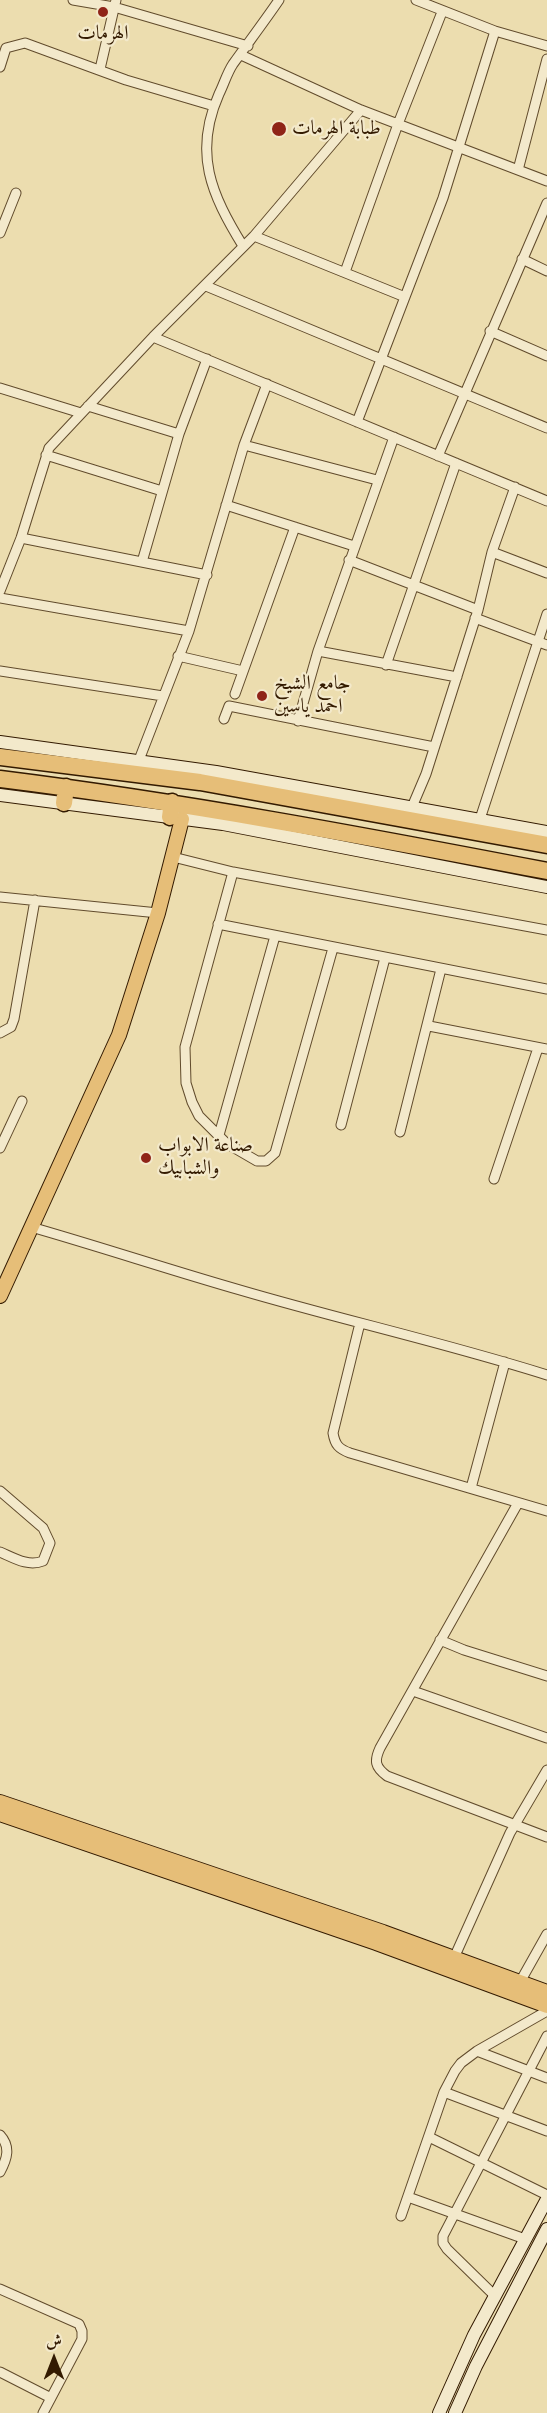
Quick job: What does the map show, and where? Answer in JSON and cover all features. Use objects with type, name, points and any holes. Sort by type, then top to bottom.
[{"type":"highway","points":[[0,757],[88,760],[146,774],[248,784],[547,845]]},
{"type":"highway","points":[[0,779],[65,795],[174,813],[322,828],[547,871]]},
{"type":"main road","points":[[0,742],[88,760],[139,760],[248,784],[412,807],[547,832]]},
{"type":"main road","points":[[0,795],[65,795]]},
{"type":"main road","points":[[0,1296],[119,1035],[158,913],[173,857],[174,813],[547,887]]},
{"type":"main road","points":[[0,1802],[547,1992]]},
{"type":"main road","points":[[0,1814],[376,1943],[547,2006]]},
{"type":"main road","points":[[439,2413],[474,2335],[547,2197]]},
{"type":"main road","points":[[455,2413],[547,2229]]},
{"type":"main road","points":[[474,2335],[488,2343]]},
{"type":"street","points":[[73,0],[115,3],[248,46]]},
{"type":"street","points":[[243,246],[216,199],[205,150],[214,106],[232,66],[279,0]]},
{"type":"street","points":[[416,0],[495,31],[547,46]]},
{"type":"street","points":[[100,69],[115,3]]},
{"type":"street","points":[[345,272],[398,124],[442,12]]},
{"type":"street","points":[[357,422],[383,358],[459,149],[495,31]]},
{"type":"street","points":[[0,67],[6,48],[25,43],[126,80],[214,106]]},
{"type":"street","points":[[241,55],[362,110],[547,181]]},
{"type":"street","points":[[518,170],[547,59]]},
{"type":"street","points":[[0,591],[21,538],[49,448],[153,337],[254,236],[362,110]]},
{"type":"street","points":[[0,233],[16,193]]},
{"type":"street","points":[[438,456],[547,203]]},
{"type":"street","points":[[254,236],[405,297]]},
{"type":"street","points":[[522,260],[547,271]]},
{"type":"street","points":[[206,286],[547,428]]},
{"type":"street","points":[[490,331],[547,356]]},
{"type":"street","points":[[153,337],[547,501]]},
{"type":"street","points":[[142,562],[179,434],[207,359]]},
{"type":"street","points":[[139,760],[189,630],[244,445],[267,384]]},
{"type":"street","points":[[0,388],[179,434]]},
{"type":"street","points":[[298,721],[318,651],[394,437]]},
{"type":"street","points":[[244,445],[377,480]]},
{"type":"street","points":[[46,454],[162,491]]},
{"type":"street","points":[[386,665],[456,463]]},
{"type":"street","points":[[412,807],[426,774],[477,614],[492,552],[515,488]]},
{"type":"street","points":[[226,505],[354,546]]},
{"type":"street","points":[[235,694],[295,527]]},
{"type":"street","points":[[21,538],[207,575]]},
{"type":"street","points":[[492,552],[547,573]]},
{"type":"street","points":[[349,560],[414,585],[547,645]]},
{"type":"street","points":[[0,598],[189,630]]},
{"type":"street","points":[[480,819],[547,614]]},
{"type":"street","points":[[318,651],[457,677]]},
{"type":"street","points":[[178,656],[243,671]]},
{"type":"street","points":[[0,671],[163,696]]},
{"type":"street","points":[[224,719],[229,706],[434,747]]},
{"type":"street","points":[[173,857],[233,872],[547,930]]},
{"type":"street","points":[[233,872],[185,1047],[186,1083],[199,1116],[226,1143],[257,1161],[266,1161],[275,1153],[333,948]]},
{"type":"street","points":[[0,897],[158,913]]},
{"type":"street","points":[[0,1033],[11,1027],[14,1018],[35,900]]},
{"type":"street","points":[[218,924],[547,989]]},
{"type":"street","points":[[219,1135],[275,936]]},
{"type":"street","points":[[341,1125],[385,958]]},
{"type":"street","points":[[400,1132],[429,1026],[441,969]]},
{"type":"street","points":[[429,1026],[542,1048],[494,1179]]},
{"type":"street","points":[[0,1148],[22,1101]]},
{"type":"street","points":[[31,1227],[157,1263],[239,1290],[547,1375]]},
{"type":"street","points":[[360,1323],[333,1433],[336,1445],[341,1450],[350,1453],[547,1511]]},
{"type":"street","points":[[471,1488],[505,1362]]},
{"type":"street","points":[[0,1491],[43,1528],[50,1543],[43,1561],[36,1564],[26,1563],[0,1552]]},
{"type":"street","points":[[519,1503],[376,1757],[378,1770],[396,1780],[547,1837]]},
{"type":"street","points":[[440,1640],[464,1650],[547,1676]]},
{"type":"street","points":[[413,1691],[547,1738]]},
{"type":"street","points":[[454,1958],[514,1826],[547,1770]]},
{"type":"street","points":[[520,1982],[547,1934]]},
{"type":"street","points":[[401,2216],[444,2092],[461,2063],[477,2051],[547,2011]]},
{"type":"street","points":[[495,2296],[443,2243],[443,2236],[547,2036]]},
{"type":"street","points":[[477,2051],[547,2078]]},
{"type":"street","points":[[444,2092],[547,2131]]},
{"type":"street","points":[[0,2135],[5,2141],[7,2154],[0,2172]]},
{"type":"street","points":[[429,2137],[547,2197]]},
{"type":"street","points":[[408,2197],[525,2239]]},
{"type":"street","points":[[0,2289],[79,2324],[82,2331],[82,2339],[43,2413]]},
{"type":"street","points":[[0,2372],[51,2398]]},
{"type":"place","name":"الهرمات","points":[[103,12]]},
{"type":"place","name":"طبابة الهرمات","points":[[279,129]]},
{"type":"place","name":"جامع الشيخ احمد ياسين","points":[[262,696]]},
{"type":"place","name":"صناعة الابواب والشبابيك","points":[[146,1158]]}]
